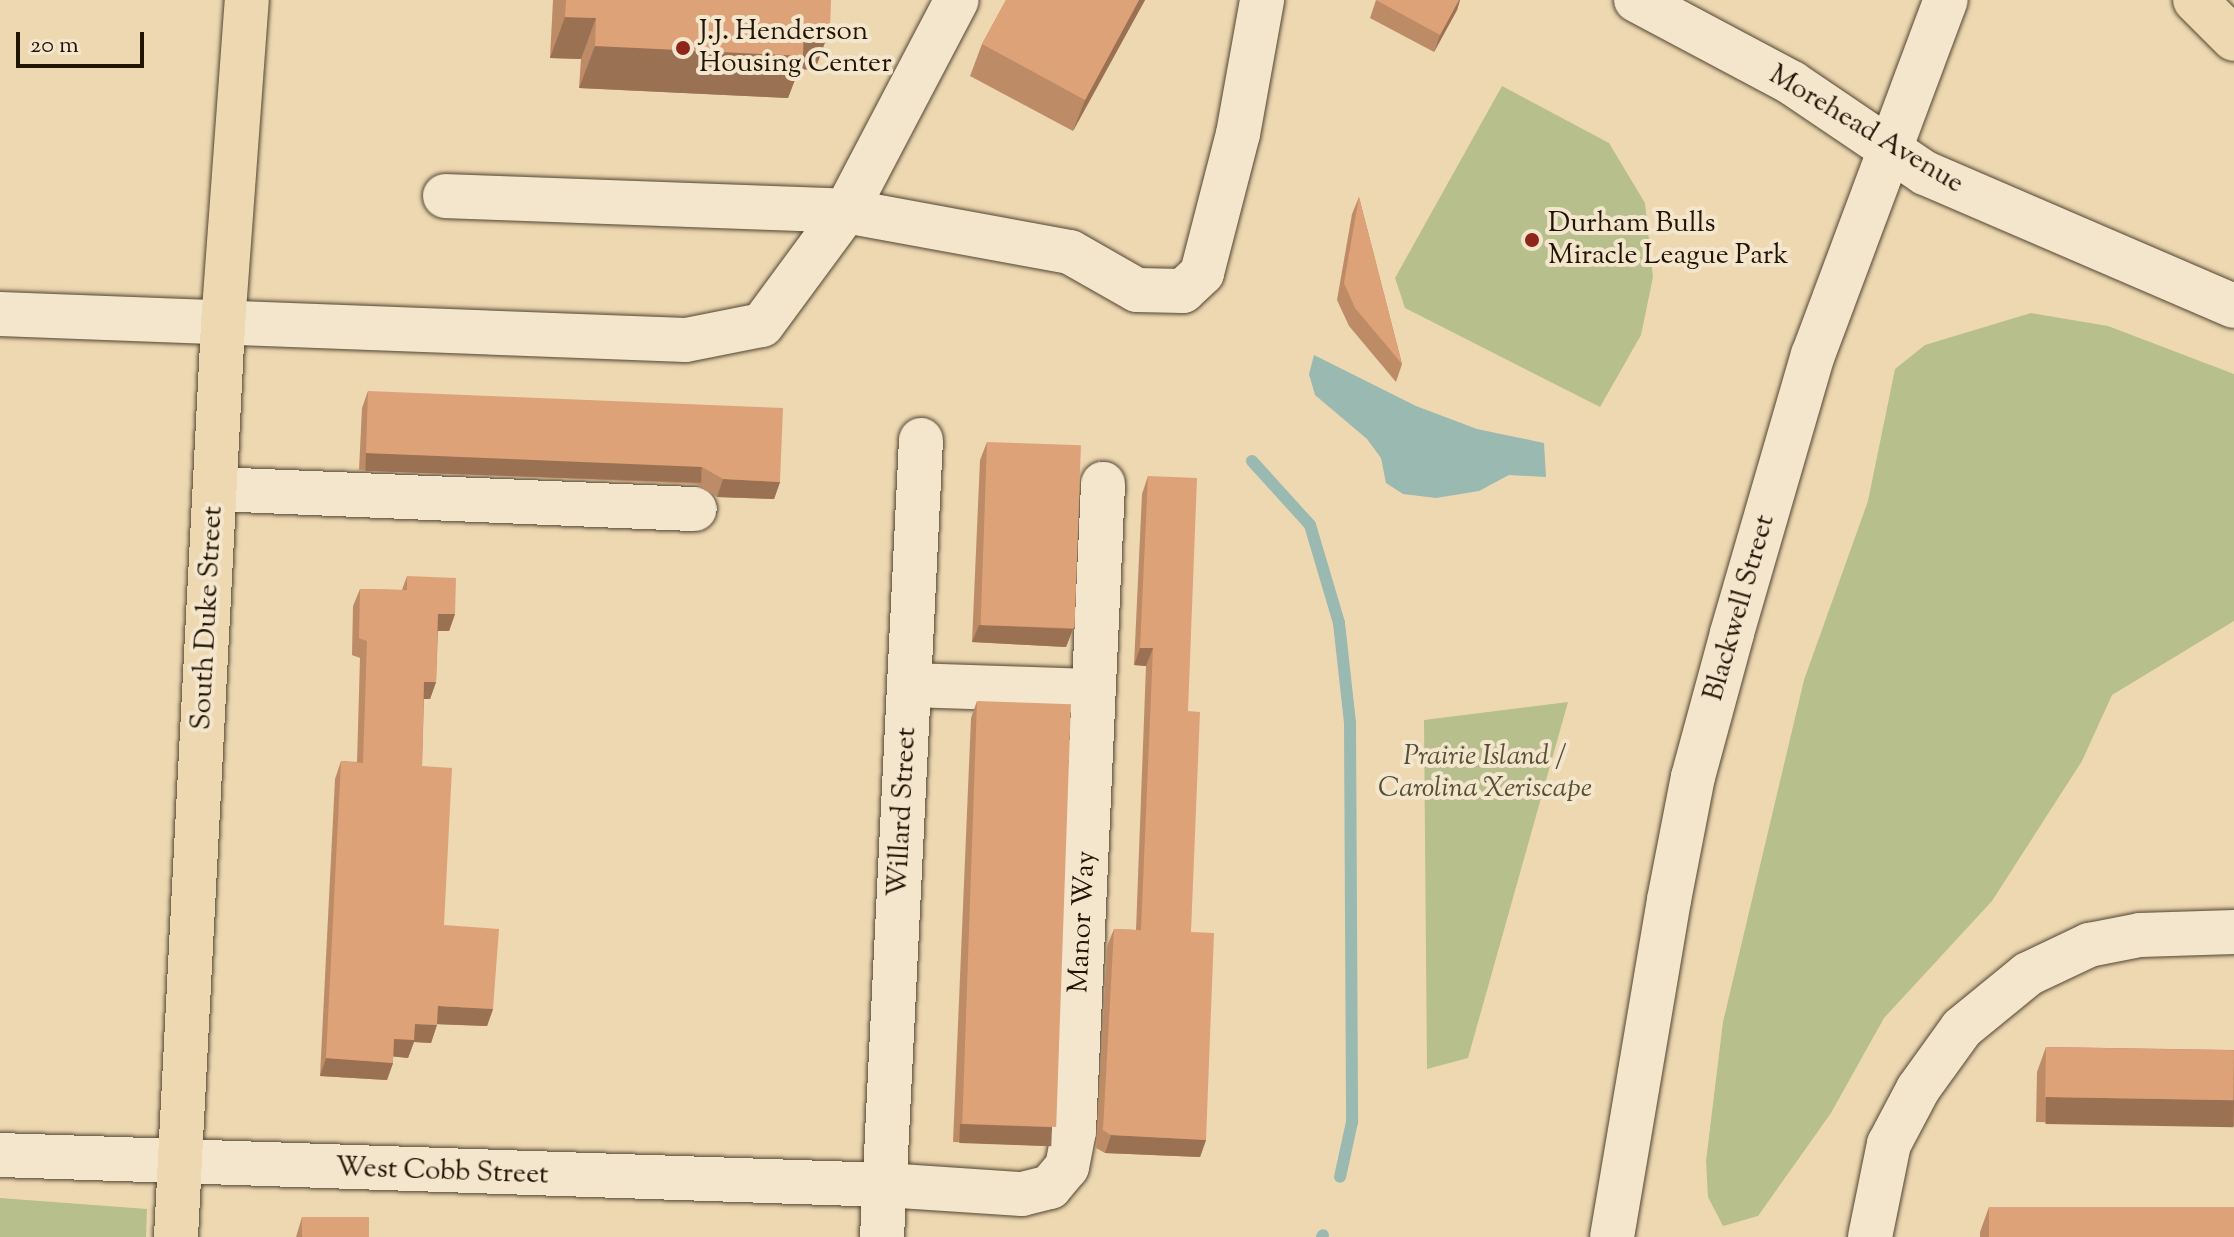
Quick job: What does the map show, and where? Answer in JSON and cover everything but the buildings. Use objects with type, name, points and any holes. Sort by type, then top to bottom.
[{"type":"main road","name":"South Duke Street","points":[[176,1237],[223,324],[247,0]]},
{"type":"main road","points":[[2195,0],[2234,39]]},
{"type":"street","points":[[0,314],[686,340],[762,325],[846,211],[957,0]]},
{"type":"street","points":[[445,196],[846,211],[1070,252],[1137,290],[1183,291],[1202,273],[1238,134],[1262,0]]},
{"type":"street","name":"Morehead Avenue","points":[[1636,0],[1792,83],[1889,151],[2011,213],[2234,306]]},
{"type":"street","name":"Blackwell Street","points":[[1612,1237],[1693,777],[1813,355],[1946,0]]},
{"type":"street","name":"Willard Street","points":[[882,1237],[921,440]]},
{"type":"street","name":"Manor Way","points":[[885,1185],[1022,1194],[1050,1187],[1067,1167],[1074,1131],[1103,484]]},
{"type":"street","points":[[215,489],[695,509]]},
{"type":"street","points":[[909,685],[1093,691]]},
{"type":"street","points":[[1870,1237],[1889,1144],[1918,1089],[1962,1028],[2028,974],[2089,945],[2140,935],[2234,932]]},
{"type":"street","name":"West Cobb Street","points":[[0,1155],[885,1185]]},
{"type":"green space","name":"Durham Bulls Miracle League Park","points":[[1502,86],[1609,143],[1645,203],[1653,277],[1641,335],[1600,407],[1405,308],[1395,278]]},
{"type":"green space","points":[[2031,313],[2108,326],[2234,374],[2234,621],[2112,695],[2082,761],[1992,901],[1884,1018],[1831,1113],[1758,1216],[1723,1226],[1708,1197],[1706,1161],[1723,1022],[1804,680],[1868,501],[1895,369],[1925,345]]},
{"type":"green space","name":"Prairie Island / Carolina Xeriscape","points":[[1568,702],[1468,1058],[1427,1069],[1424,720]]},
{"type":"green space","points":[[0,1198],[147,1209],[146,1237],[0,1237]]},
{"type":"water","points":[[1314,355],[1416,406],[1477,429],[1544,443],[1546,477],[1509,475],[1479,491],[1436,498],[1403,494],[1386,483],[1381,458],[1367,439],[1315,395],[1309,374]]},
{"type":"waterway","points":[[1252,461],[1310,525],[1339,623],[1350,722],[1352,1122],[1340,1177]]},
{"type":"place","name":"J.J. Henderson Housing Center","points":[[683,48]]},
{"type":"place","name":"Durham Bulls Miracle League Park","points":[[1532,240]]}]
